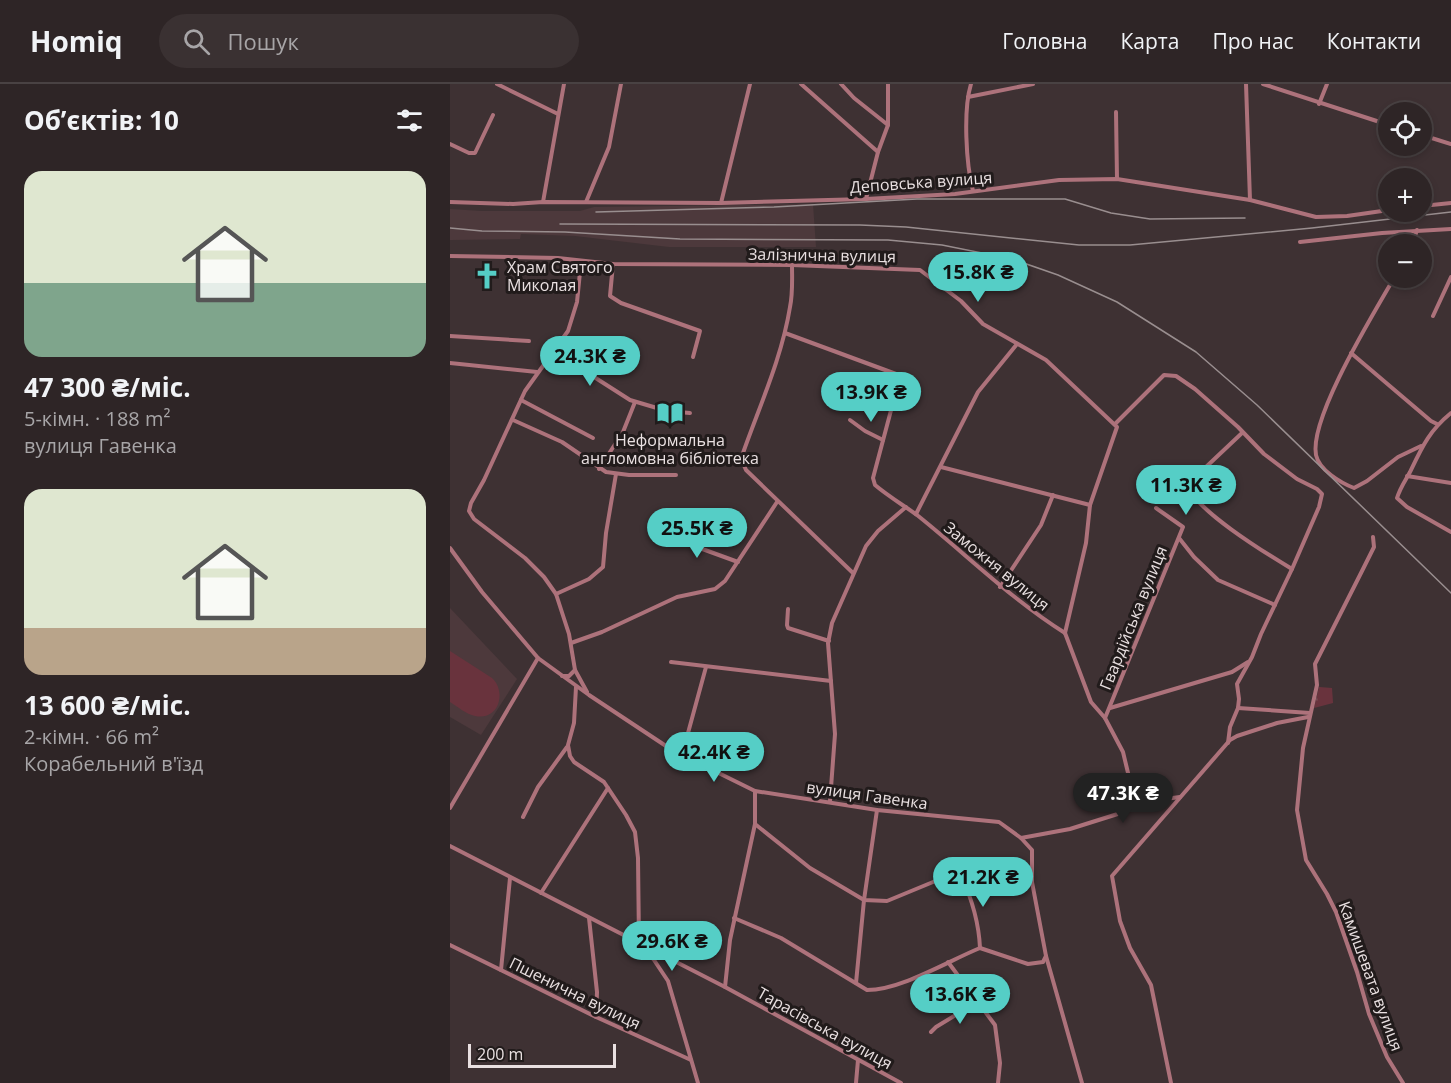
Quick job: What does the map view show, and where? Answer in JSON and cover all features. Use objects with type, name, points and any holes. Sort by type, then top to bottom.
[{"type":"street","points":[[497,84],[558,114]]},
{"type":"street","points":[[543,202],[564,84]]},
{"type":"street","points":[[586,202],[609,147],[621,84]]},
{"type":"street","points":[[721,203],[750,84]]},
{"type":"street","points":[[801,84],[878,152]]},
{"type":"street","points":[[841,84],[854,98],[888,125]]},
{"type":"street","points":[[867,199],[878,152],[888,125],[888,84]]},
{"type":"street","points":[[971,84],[967,97],[969,174],[973,191]]},
{"type":"street","points":[[967,97],[1033,84]]},
{"type":"street","points":[[1246,84],[1250,200]]},
{"type":"street","points":[[1263,84],[1378,122]]},
{"type":"street","points":[[1319,104],[1327,84]]},
{"type":"street","points":[[1116,112],[1117,179]]},
{"type":"street","points":[[450,144],[469,153],[475,153],[493,115]]},
{"type":"street","points":[[1432,138],[1451,144]]},
{"type":"street","name":"Деповська вулиця","points":[[450,202],[721,203],[867,199],[955,194],[1059,180],[1117,179],[1250,200],[1316,217],[1378,212]]},
{"type":"street","points":[[1432,205],[1451,203]]},
{"type":"street","points":[[1300,242],[1417,230],[1451,229]]},
{"type":"street","points":[[1416,234],[1417,230]]},
{"type":"street","name":"Залізнична вулиця","points":[[450,256],[558,258],[613,264],[792,264],[920,270],[961,301],[983,324],[1046,360],[1114,424]]},
{"type":"street","points":[[581,262],[575,311],[568,331],[521,400],[471,503],[469,512],[474,519],[525,558],[544,577],[556,594],[571,644],[575,670],[589,695]]},
{"type":"street","points":[[613,264],[610,296],[621,303],[699,331],[693,357]]},
{"type":"street","points":[[792,264],[791,304],[785,333],[742,459],[746,470],[777,502],[853,573]]},
{"type":"street","points":[[1433,316],[1451,277]]},
{"type":"street","points":[[1388,288],[1351,353],[1326,407],[1318,434],[1316,454],[1318,460],[1331,474],[1354,488],[1366,482],[1398,457],[1421,446]]},
{"type":"street","points":[[785,333],[896,374],[898,384],[883,440],[865,432],[850,420]]},
{"type":"street","points":[[450,336],[529,341]]},
{"type":"street","points":[[916,514],[978,393],[1017,344]]},
{"type":"street","points":[[555,352],[635,402],[667,411],[690,413]]},
{"type":"street","points":[[1351,353],[1437,424]]},
{"type":"street","points":[[450,363],[538,372]]},
{"type":"street","points":[[1135,803],[1123,752],[1105,718],[1091,702],[1065,633],[1086,543],[1090,505],[1117,427],[1114,424],[1164,375],[1176,376],[1195,389],[1264,454],[1297,479],[1322,494],[1319,507],[1292,569],[1237,684],[1238,708],[1230,727],[1228,743]]},
{"type":"street","points":[[521,400],[593,438]]},
{"type":"street","points":[[599,469],[623,432],[635,402]]},
{"type":"street","points":[[1451,413],[1437,424],[1421,446],[1401,485],[1397,498],[1407,507],[1451,532]]},
{"type":"street","points":[[513,420],[562,442],[599,469],[616,474],[675,475]]},
{"type":"street","points":[[1242,433],[1189,483],[1188,489],[1216,518],[1263,552],[1292,569]]},
{"type":"street","name":"Заможня вулиця","points":[[883,440],[873,478],[874,483],[916,514],[1000,587],[1065,633]]},
{"type":"street","points":[[941,467],[1090,505]]},
{"type":"street","points":[[556,594],[589,579],[603,567],[606,532],[616,474]]},
{"type":"street","points":[[1407,476],[1451,483]]},
{"type":"street","points":[[1000,587],[1041,525],[1053,495]]},
{"type":"street","points":[[571,644],[677,597],[715,589],[723,584],[777,502]]},
{"type":"street","points":[[830,801],[835,734],[829,641],[832,623],[861,554],[871,539],[906,507]]},
{"type":"street","points":[[1156,508],[1183,527],[1179,537]]},
{"type":"street","points":[[664,535],[738,562]]},
{"type":"street","name":"Гвардійська вулиця","points":[[1179,537],[1194,557],[1218,580],[1275,604]]},
{"type":"street","name":"Гвардійська вулиця","points":[[1105,718],[1179,537]]},
{"type":"street","name":"Камишевата вулиця","points":[[1373,537],[1374,547],[1315,664],[1317,685],[1303,748],[1297,810],[1306,860],[1335,912],[1357,972],[1369,1014],[1387,1057],[1403,1083]]},
{"type":"street","name":"вулиця Гавенка","points":[[450,548],[482,592],[538,658],[576,687],[682,755],[755,791],[877,810],[999,822],[1021,838]]},
{"type":"street","points":[[788,609],[788,628],[829,641]]},
{"type":"street","points":[[450,808],[538,658]]},
{"type":"street","points":[[671,662],[831,681]]},
{"type":"street","points":[[1109,708],[1232,672],[1249,662]]},
{"type":"street","points":[[682,755],[706,667]]},
{"type":"street","points":[[562,676],[569,676],[575,670]]},
{"type":"street","points":[[523,817],[538,787],[568,745],[574,723],[576,687]]},
{"type":"street","points":[[1171,1083],[1150,985],[1130,948],[1120,921],[1112,876],[1228,743],[1237,736],[1277,723],[1307,719],[1310,713],[1238,708]]},
{"type":"street","points":[[568,745],[572,759],[597,776],[609,788],[633,826],[636,839],[639,944],[654,960],[668,981],[698,1083]]},
{"type":"street","points":[[541,893],[609,788]]},
{"type":"street","points":[[725,987],[735,918],[755,824],[755,791]]},
{"type":"street","points":[[1021,838],[1070,829],[1124,812],[1135,803],[1180,797]]},
{"type":"street","points":[[856,983],[864,900],[877,810]]},
{"type":"street","points":[[755,824],[810,868],[864,900],[887,901],[950,875],[978,877],[987,875],[1001,865]]},
{"type":"street","points":[[1021,838],[1032,850],[1032,882],[1046,956],[1082,1083]]},
{"type":"street","name":"Тарасівська вулиця","points":[[450,846],[725,987],[901,1083]]},
{"type":"street","points":[[961,875],[979,933],[980,948]]},
{"type":"street","points":[[501,970],[510,878]]},
{"type":"street","points":[[589,918],[597,992],[596,1017]]},
{"type":"street","points":[[735,918],[781,938],[867,990],[901,983],[980,948],[1028,964],[1042,962],[1046,956]]},
{"type":"street","name":"Пшенична вулиця","points":[[450,945],[596,1017],[691,1060]]},
{"type":"street","points":[[948,962],[996,1029],[1000,1063],[998,1083]]},
{"type":"street","points":[[931,1032],[977,1002]]},
{"type":"street","points":[[856,1083],[858,1060]]},
{"type":"shaded area","points":[[813,204],[816,247],[669,247],[575,236],[521,234],[520,239],[450,240],[450,209],[580,211],[594,207]]},
{"type":"shaded area","points":[[450,608],[517,679],[481,735],[450,717]]},
{"type":"green space","points":[[450,651],[492,678],[497,684],[500,697],[495,710],[490,714],[475,716],[450,702]]},
{"type":"green space","points":[[1319,687],[1332,688],[1333,703],[1314,708]]},
{"type":"railway","points":[[596,212],[774,207],[917,199],[1065,199],[1111,213],[1150,219],[1245,218]]},
{"type":"railway","points":[[560,224],[860,225],[906,227],[1079,245],[1130,245],[1451,212]]},
{"type":"railway","points":[[450,228],[680,239],[888,240],[942,245],[1012,259],[1058,275],[1117,302],[1196,352],[1257,405],[1451,593]]},
{"type":"place","name":"Храм Святого Миколая","points":[[487,276]]},
{"type":"place","name":"Неформальна англомовна бібліотека","points":[[670,413]]}]
